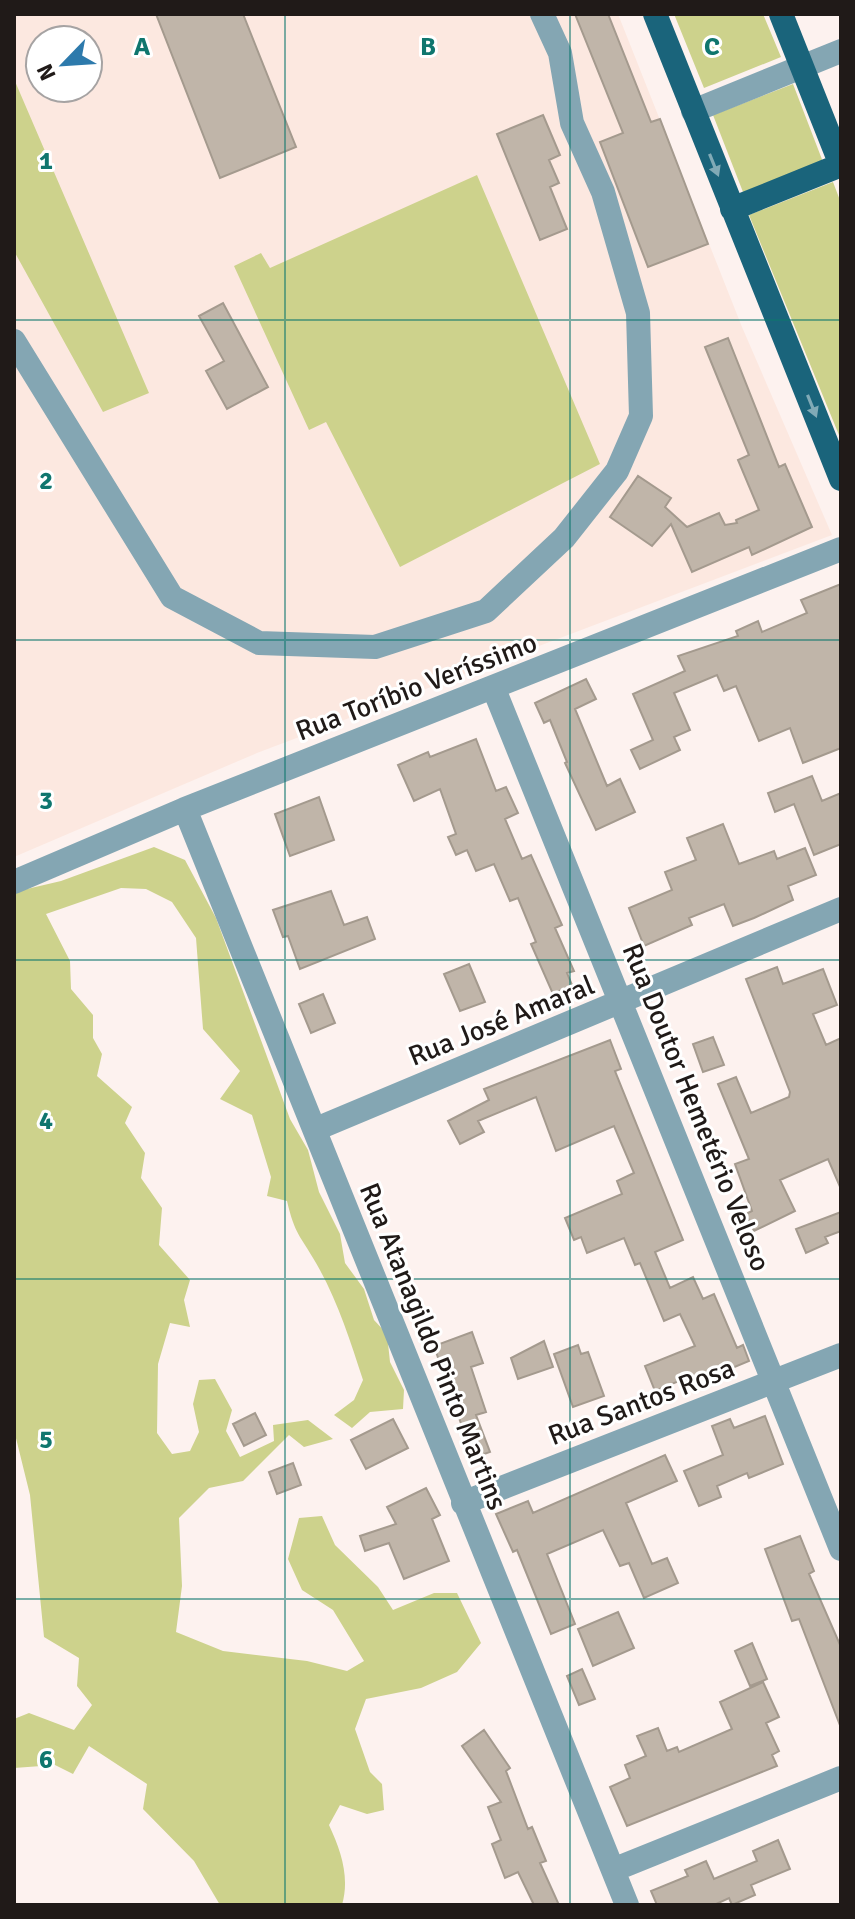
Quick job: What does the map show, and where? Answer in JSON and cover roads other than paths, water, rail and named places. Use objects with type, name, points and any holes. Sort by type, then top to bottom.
[{"type":"main road","points":[[655,14],[841,479]]},
{"type":"main road","points":[[732,209],[841,165],[781,14]]},
{"type":"street","points":[[14,341],[24,380],[172,597],[259,643],[375,647],[486,611],[564,538],[617,471],[641,416],[638,313],[603,192],[572,123],[560,53],[542,14]]},
{"type":"street","points":[[693,111],[841,51]]},
{"type":"street","name":"Rua Toríbio Veríssimo","points":[[14,882],[185,809],[841,549]]},
{"type":"street","name":"Rua Doutor Hemetério Veloso","points":[[494,689],[776,1381],[841,1549]]},
{"type":"street","name":"Rua Atanagildo Pinto Martins","points":[[185,809],[627,1905]]},
{"type":"street","name":"Rua José Amaral","points":[[316,1129],[841,909]]},
{"type":"street","name":"Rua Santos Rosa","points":[[463,1503],[841,1355]]},
{"type":"street","points":[[613,1870],[841,1778]]}]
